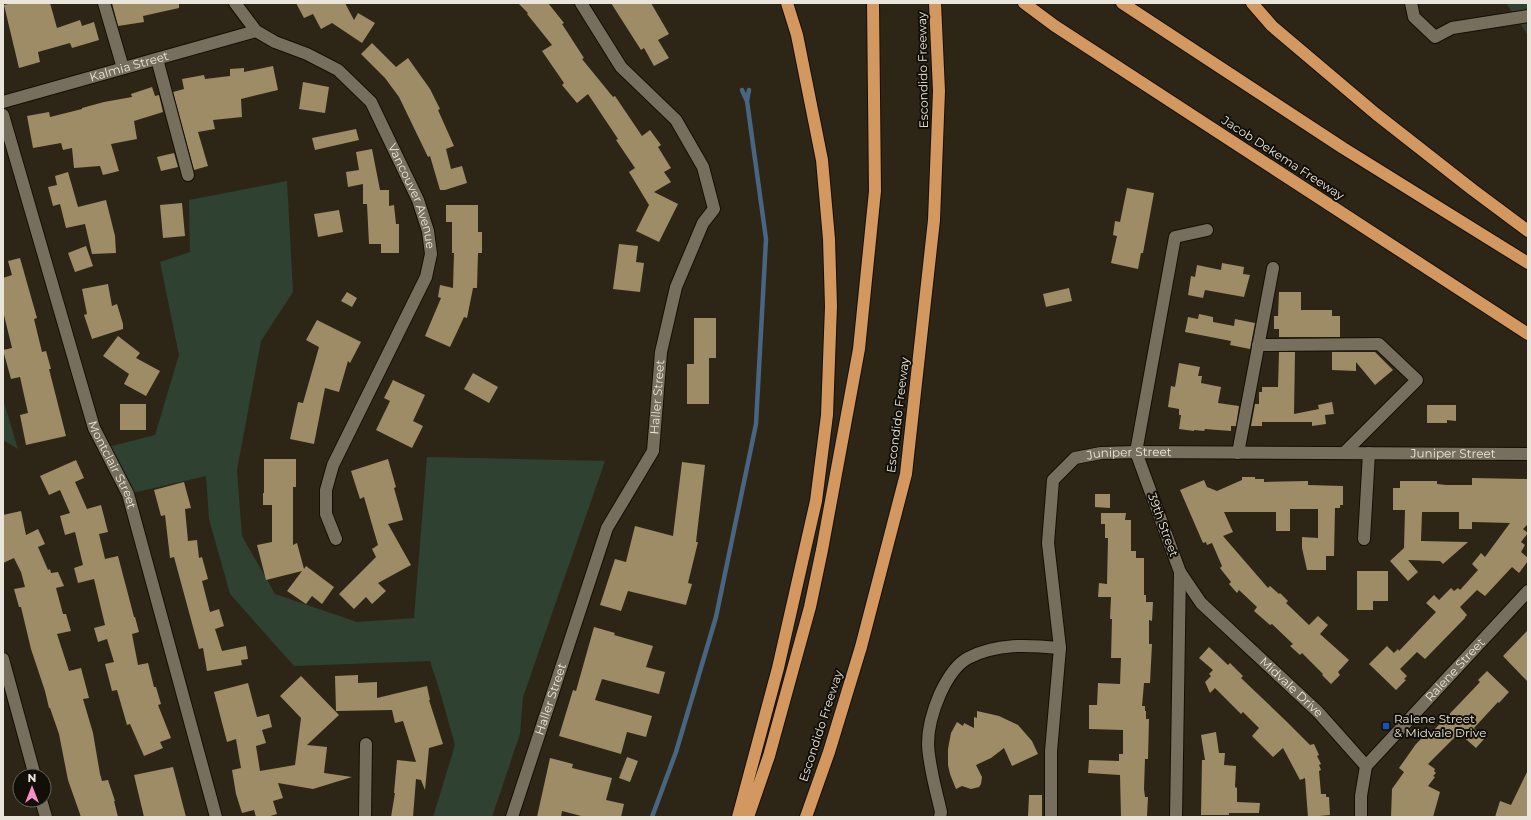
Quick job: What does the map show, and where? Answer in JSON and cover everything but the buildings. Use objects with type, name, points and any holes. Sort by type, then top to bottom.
[{"type":"highway","points":[[738,817],[778,668],[816,501],[827,415],[831,306],[829,239],[822,160],[797,35],[787,3]]},
{"type":"highway","points":[[748,817],[770,756],[810,607],[859,349],[875,191],[873,3]]},
{"type":"highway","name":"Escondido Freeway","points":[[806,817],[829,752],[861,647],[906,474],[934,220],[940,91],[935,3]]},
{"type":"highway","name":"Jacob Dekema Freeway","points":[[1024,3],[1055,26],[1528,334]]},
{"type":"highway","points":[[1122,3],[1343,148],[1528,263]]},
{"type":"highway","points":[[1252,3],[1272,26],[1376,114],[1466,185],[1528,231]]},
{"type":"street","points":[[104,3],[123,68]]},
{"type":"street","name":"Vancouver Avenue","points":[[235,3],[256,31],[275,42],[306,54],[338,70],[371,102],[418,200],[428,230],[431,254],[426,277],[333,465],[329,478],[326,490],[326,514],[336,539]]},
{"type":"street","name":"Haller Street","points":[[512,817],[607,528],[653,451],[661,352],[676,287],[703,223],[714,209],[703,167],[676,120],[621,67],[581,3]]},
{"type":"street","points":[[1411,3],[1414,17],[1435,37],[1452,28],[1528,16]]},
{"type":"street","name":"Kalmia Street","points":[[3,102],[256,31]]},
{"type":"street","points":[[157,59],[188,175]]},
{"type":"street","name":"Montclair Street","points":[[3,114],[94,428],[128,494],[216,817]]},
{"type":"street","points":[[1136,452],[1175,237],[1207,230]]},
{"type":"street","points":[[1238,453],[1273,268]]},
{"type":"street","points":[[1258,345],[1379,344],[1417,380],[1344,453]]},
{"type":"street","name":"Juniper Street","points":[[1051,817],[1051,751],[1060,648],[1048,543],[1053,480],[1075,458],[1101,453],[1136,452],[1528,454]]},
{"type":"street","name":"39th Street","points":[[1136,452],[1180,572],[1176,817]]},
{"type":"street","points":[[1364,539],[1369,453]]},
{"type":"street","name":"Midvale Drive","points":[[1180,572],[1201,603],[1318,712],[1366,766]]},
{"type":"street","name":"Ralene Street","points":[[1366,766],[1528,591]]},
{"type":"street","points":[[940,817],[941,812],[929,759],[928,743],[930,723],[934,708],[952,672],[967,659],[997,648],[1028,644],[1060,648]]},
{"type":"street","points":[[3,660],[33,768]]},
{"type":"street","points":[[365,817],[366,744]]},
{"type":"street","points":[[1360,817],[1361,796],[1366,766]]},
{"type":"green space","points":[[1506,3],[1528,3],[1528,93],[1527,34]]},
{"type":"green space","points":[[287,181],[293,292],[261,341],[237,470],[242,536],[275,594],[357,622],[414,618],[427,457],[605,461],[523,697],[520,734],[492,817],[433,817],[455,745],[430,661],[294,666],[230,594],[209,519],[206,476],[128,494],[104,448],[155,435],[179,355],[160,262],[190,252],[189,200]]},
{"type":"green space","points":[[3,399],[18,449],[3,440]]},
{"type":"waterway","points":[[652,817],[676,752],[716,617],[756,424],[766,239],[747,101],[742,90]]},
{"type":"waterway","points":[[747,101],[749,90]]},
{"type":"place","name":"Ralene Street & Midvale Drive","points":[[1386,726]]}]
